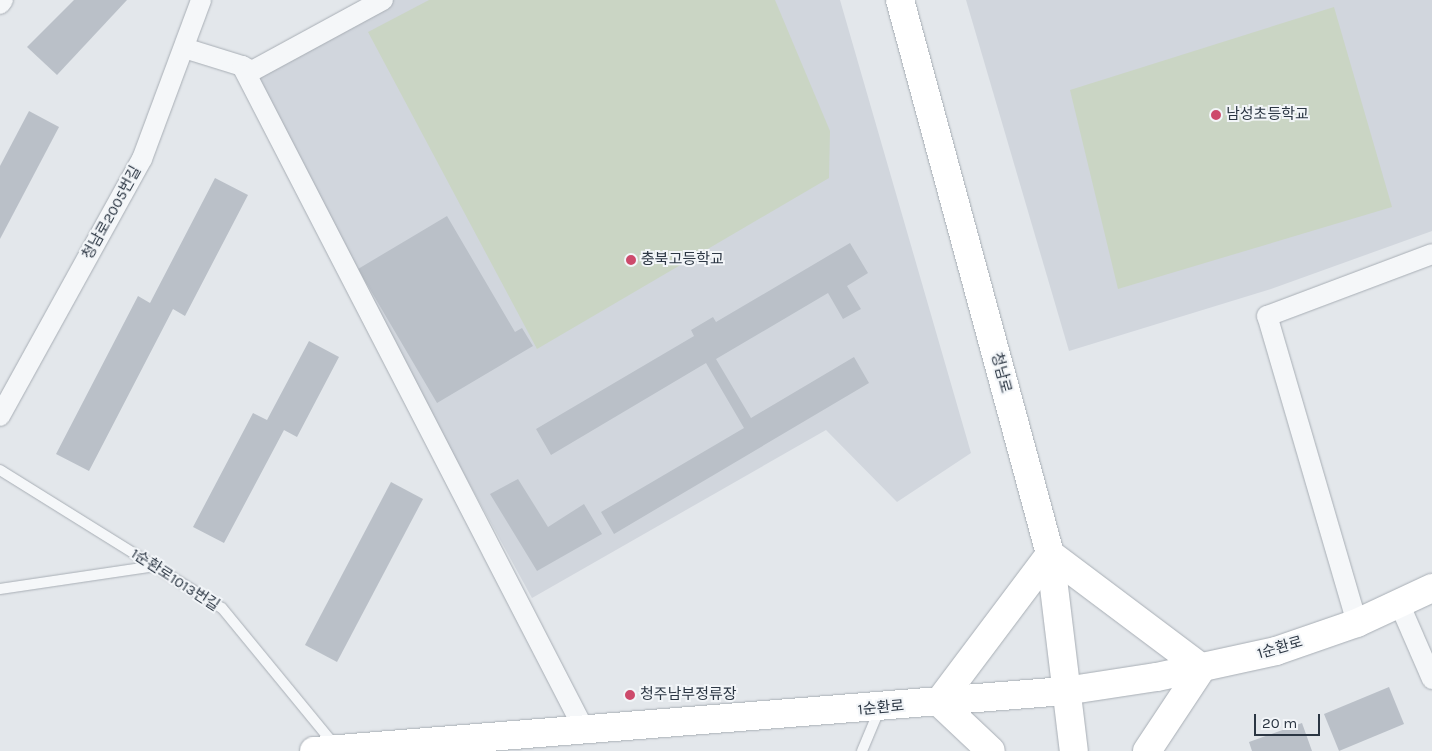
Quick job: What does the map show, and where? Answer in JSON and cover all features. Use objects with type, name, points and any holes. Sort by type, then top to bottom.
[{"type":"main road","name":"청남로","points":[[900,0],[1050,554],[1065,691],[1074,751]]},
{"type":"main road","points":[[991,751],[939,702],[1050,554],[1202,668],[1147,751]]},
{"type":"main road","name":"1순환로","points":[[326,750],[880,708],[1065,691],[1202,668],[1276,652],[1357,623],[1432,588]]},
{"type":"street","points":[[0,4],[3,0]]},
{"type":"street","name":"청남로2005번길","points":[[0,416],[142,159],[201,0]]},
{"type":"street","points":[[184,48],[242,66],[252,71],[383,0]]},
{"type":"street","points":[[242,66],[584,731]]},
{"type":"street","points":[[1357,623],[1267,316],[1432,254]]},
{"type":"street","points":[[1399,603],[1432,679]]},
{"type":"lane","name":"1순환로1013번길","points":[[0,470],[222,608],[326,750]]},
{"type":"lane","points":[[0,588],[155,566]]},
{"type":"lane","points":[[862,751],[880,708]]},
{"type":"shaded area","name":"충북고등학교","points":[[394,0],[840,0],[971,453],[897,502],[826,430],[532,598],[253,89],[263,69]]},
{"type":"shaded area","name":"남성초등학교","points":[[966,0],[1432,0],[1432,231],[1271,289],[1069,351]]},
{"type":"green space","points":[[429,0],[775,0],[830,131],[829,178],[537,349],[368,32]]},
{"type":"green space","points":[[1334,7],[1392,207],[1118,289],[1070,90]]},
{"type":"building","points":[[74,0],[127,0],[57,75],[27,47]]},
{"type":"building","points":[[29,111],[59,127],[0,239],[0,166]]},
{"type":"building","points":[[215,178],[248,195],[185,316],[173,309],[89,471],[56,454],[138,296],[150,303]]},
{"type":"building","points":[[447,216],[515,332],[522,328],[533,346],[437,403],[358,269]]},
{"type":"building","points":[[850,243],[868,273],[847,286],[861,309],[843,319],[828,293],[716,359],[751,418],[854,357],[869,383],[614,534],[601,512],[744,428],[706,363],[551,455],[536,429],[694,336],[691,330],[713,317],[716,322]]},
{"type":"building","points":[[309,341],[339,357],[297,437],[284,430],[224,543],[193,527],[253,413],[267,420]]},
{"type":"building","points":[[518,479],[548,527],[584,504],[602,534],[537,571],[490,494]]},
{"type":"building","points":[[391,482],[423,499],[337,662],[305,645]]},
{"type":"building","points":[[1389,687],[1404,724],[1339,751],[1324,714]]},
{"type":"building","points":[[1302,723],[1312,751],[1252,751],[1249,742]]},
{"type":"place","name":"남성초등학교","points":[[1216,115]]},
{"type":"place","name":"충북고등학교","points":[[631,260]]},
{"type":"place","name":"청주남부정류장","points":[[630,695]]}]
